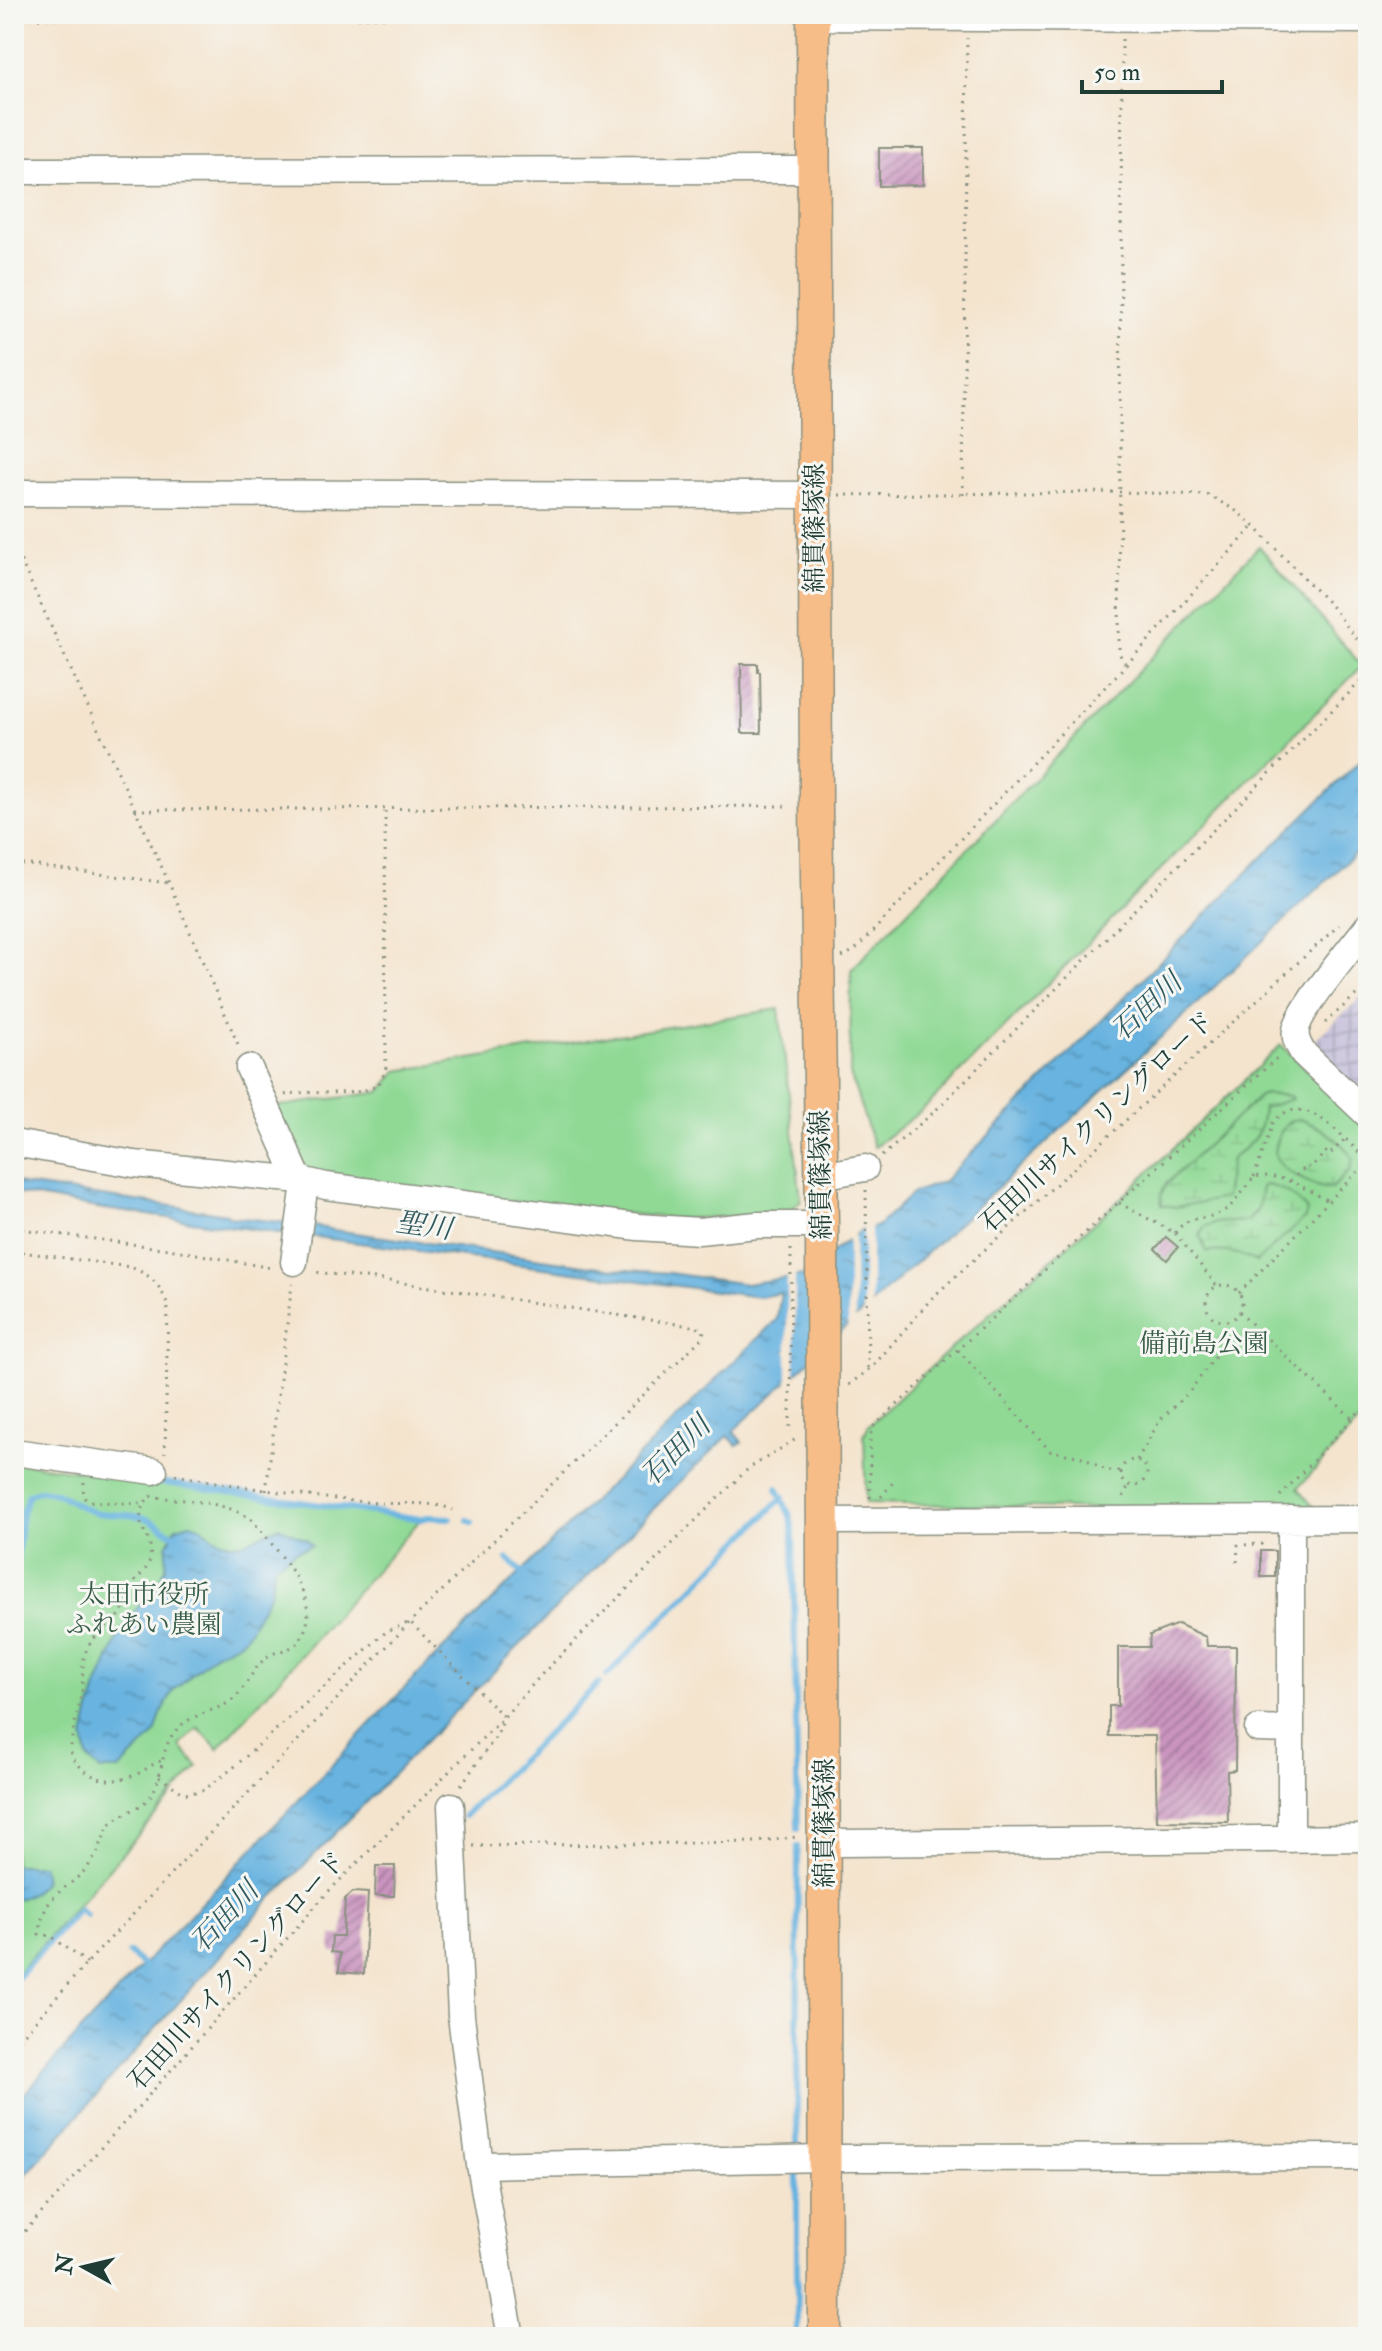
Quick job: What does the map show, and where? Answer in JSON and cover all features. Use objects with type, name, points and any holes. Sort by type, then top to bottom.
[{"type":"main road","name":"綿貫篠塚線","points":[[813,16],[814,170],[829,495],[816,806],[821,1176],[812,1233],[831,1390],[823,1521],[825,2337]]},
{"type":"street","points":[[813,16],[1368,20]]},
{"type":"street","points":[[14,171],[814,170]]},
{"type":"street","points":[[14,493],[829,495]]},
{"type":"street","points":[[1357,923],[1299,1020],[1295,1032],[1310,1061],[1368,1115]]},
{"type":"street","points":[[249,1068],[303,1186],[294,1267]]},
{"type":"street","points":[[14,1143],[134,1164],[638,1227],[699,1231],[757,1225],[812,1233]]},
{"type":"street","points":[[821,1176],[865,1173]]},
{"type":"street","points":[[17,1460],[156,1480]]},
{"type":"street","points":[[1281,1510],[1291,1839]]},
{"type":"street","points":[[823,1521],[1281,1510],[1368,1519]]},
{"type":"street","points":[[1258,1729],[1290,1730]]},
{"type":"street","points":[[451,1806],[461,2016],[480,2165],[511,2337]]},
{"type":"street","points":[[825,1839],[857,1843],[1368,1838]]},
{"type":"street","points":[[480,2165],[826,2158],[1368,2157]]},
{"type":"path","points":[[14,18],[813,16]]},
{"type":"path","points":[[1122,16],[1119,653],[1126,665]]},
{"type":"path","points":[[963,495],[967,18]]},
{"type":"path","points":[[829,495],[1119,492],[1208,495],[1235,510],[1254,526],[1332,607],[1368,654]]},
{"type":"path","points":[[818,959],[837,958],[855,950],[1254,526]]},
{"type":"path","points":[[14,546],[169,883],[249,1068]]},
{"type":"path","points":[[868,1371],[865,1173],[933,1113],[1368,674]]},
{"type":"path","points":[[135,810],[816,806]]},
{"type":"path","points":[[266,1103],[299,1092],[365,1091],[381,1082],[386,1067],[385,809]]},
{"type":"path","points":[[14,863],[169,883]]},
{"type":"path","name":"石田川サイクリングロード","points":[[831,1390],[868,1371],[932,1298],[1357,923]]},
{"type":"path","points":[[895,1480],[880,1498],[870,1498],[870,1431],[1119,1203],[1368,984]]},
{"type":"path","points":[[1175,1233],[1189,1219],[1226,1210],[1254,1177],[1273,1123],[1287,1111],[1299,1109],[1315,1114],[1345,1139],[1368,1162],[1239,1293]]},
{"type":"path","points":[[1290,1181],[1307,1166],[1310,1168],[1326,1152],[1329,1155],[1345,1139]]},
{"type":"path","points":[[1254,1177],[1267,1174],[1290,1181],[1329,1201]]},
{"type":"path","points":[[1119,1203],[1175,1233],[1217,1286]]},
{"type":"path","points":[[14,1228],[383,1280],[697,1327],[704,1331],[697,1346],[410,1622],[87,1963],[14,2045]]},
{"type":"path","points":[[790,1427],[812,1233]]},
{"type":"path","points":[[14,1251],[130,1267],[145,1272],[159,1283],[168,1305],[156,1480],[139,1512],[150,1559],[146,1570],[127,1592],[123,1610],[89,1645],[84,1655],[82,1693],[72,1728],[71,1756],[85,1773],[103,1778],[125,1778],[161,1761]]},
{"type":"path","points":[[266,1491],[294,1267]]},
{"type":"path","points":[[1217,1286],[1230,1286],[1239,1293],[1242,1304],[1239,1312],[1227,1321],[1210,1315],[1206,1297],[1217,1286]]},
{"type":"path","points":[[1239,1312],[1352,1418]]},
{"type":"path","points":[[1137,1460],[1160,1420],[1190,1391],[1215,1357],[1219,1329]]},
{"type":"path","points":[[958,1350],[1050,1451],[1082,1457],[1107,1471],[1121,1471]]},
{"type":"path","points":[[1281,1510],[1283,1494],[1368,1402]]},
{"type":"path","points":[[451,1806],[455,1793],[497,1735],[504,1717],[542,1674],[748,1469],[794,1440]]},
{"type":"path","points":[[14,1503],[17,1460]]},
{"type":"path","points":[[1137,1460],[1144,1464],[1146,1477],[1141,1484],[1129,1485],[1123,1480],[1121,1471],[1128,1461],[1137,1460]]},
{"type":"path","points":[[85,1479],[83,1496],[87,1501],[137,1504],[156,1480]]},
{"type":"path","points":[[156,1480],[381,1504],[433,1505],[453,1510]]},
{"type":"path","points":[[87,1963],[53,1937],[39,1934],[40,1921],[50,1898],[81,1875],[100,1851],[110,1825],[152,1795],[164,1748],[177,1729],[195,1715],[235,1698],[267,1657],[296,1645],[301,1638],[307,1606],[302,1587],[288,1566],[242,1512],[156,1480]]},
{"type":"path","points":[[1122,1500],[1129,1485]]},
{"type":"path","points":[[159,1777],[185,1794],[204,1790],[233,1768],[387,1631],[410,1622],[504,1717]]},
{"type":"path","name":"石田川サイクリングロード","points":[[14,2243],[327,1893],[504,1717]]},
{"type":"path","points":[[453,1847],[756,1842],[793,1837]]},
{"type":"shaded area","points":[[1368,991],[1368,1101],[1309,1045]]},
{"type":"green space","points":[[1259,546],[1362,666],[926,1107],[874,1147],[850,1074],[851,970]]},
{"type":"green space","points":[[779,1009],[801,1200],[787,1214],[678,1219],[342,1183],[301,1168],[273,1107],[380,1092],[397,1071]]},
{"type":"green space","name":"備前島公園","points":[[1281,1045],[1368,1130],[1368,1412],[1298,1488],[1314,1508],[1105,1509],[866,1503],[864,1435],[868,1426],[962,1338],[1115,1204]]},
{"type":"green space","points":[[1260,1096],[1290,1096],[1292,1099],[1263,1108],[1254,1138],[1231,1159],[1225,1198],[1176,1207],[1162,1205],[1161,1195],[1166,1184]]},
{"type":"green space","points":[[1299,1119],[1329,1134],[1353,1159],[1350,1170],[1332,1188],[1310,1183],[1278,1161],[1275,1154],[1277,1139],[1289,1121]]},
{"type":"green space","points":[[1262,1187],[1279,1188],[1293,1197],[1307,1210],[1305,1218],[1256,1262],[1233,1253],[1207,1252],[1200,1236],[1204,1227],[1215,1223],[1248,1221],[1258,1209]]},
{"type":"green space","name":"太田市役所 ふれあい農園","points":[[14,1462],[421,1519],[218,1749],[198,1727],[180,1746],[198,1767],[14,1977]]},
{"type":"water","name":"石田川","points":[[1368,753],[1368,841],[1186,1014],[733,1431],[742,1442],[737,1445],[728,1436],[677,1485],[268,1902],[14,2188],[14,2105],[415,1677],[777,1319],[781,1293],[759,1297],[307,1236],[309,1222],[334,1230],[613,1269],[746,1284],[803,1275],[861,1230],[879,1225],[914,1192],[943,1182]]},
{"type":"water","points":[[14,1181],[24,1185],[227,1214],[230,1217],[293,1223],[293,1235],[97,1208],[14,1193]]},
{"type":"water","points":[[190,1523],[227,1543],[242,1543],[279,1527],[312,1545],[275,1565],[270,1593],[247,1634],[241,1641],[214,1654],[174,1690],[162,1711],[155,1734],[119,1770],[100,1770],[88,1759],[84,1738],[98,1685],[128,1620],[160,1580],[166,1567],[167,1546],[176,1527]]},
{"type":"water","points":[[14,1865],[42,1865],[44,1880],[35,1890],[14,1899]]},
{"type":"pier","points":[[871,1223],[871,1309],[863,1317],[863,1225]]},
{"type":"pier","points":[[854,1230],[855,1325],[848,1331],[848,1235]]},
{"type":"pier","points":[[787,1272],[795,1272],[795,1380],[787,1386]]},
{"type":"building","points":[[879,148],[923,148],[923,185],[879,186]]},
{"type":"building","points":[[741,664],[758,664],[761,733],[742,733]]},
{"type":"building","points":[[1166,1237],[1178,1247],[1167,1260],[1155,1249]]},
{"type":"building","points":[[1261,1551],[1275,1551],[1275,1577],[1261,1577]]},
{"type":"building","points":[[1178,1624],[1206,1637],[1207,1646],[1236,1646],[1235,1770],[1227,1771],[1228,1822],[1157,1821],[1155,1736],[1109,1736],[1109,1706],[1118,1706],[1118,1647],[1149,1647],[1150,1635]]},
{"type":"building","points":[[376,1866],[395,1866],[394,1896],[375,1896]]},
{"type":"building","points":[[353,1892],[368,1893],[364,1974],[339,1972],[340,1953],[331,1952],[332,1936],[343,1936],[345,1899]]},
{"type":"waterway","points":[[158,1482],[421,1519],[450,1518]]},
{"type":"waterway","points":[[777,1488],[790,1516],[793,1532],[798,1828]]},
{"type":"waterway","points":[[14,1589],[22,1513],[29,1494],[39,1491],[55,1493],[94,1512],[145,1518],[173,1534]]},
{"type":"waterway","points":[[607,1675],[783,1497]]},
{"type":"waterway","points":[[468,1520],[472,1522]]},
{"type":"waterway","points":[[508,1559],[526,1576]]},
{"type":"waterway","points":[[464,1816],[599,1683]]},
{"type":"waterway","points":[[797,2153],[798,1846]]},
{"type":"waterway","points":[[14,1981],[79,1909],[86,1915]]},
{"type":"waterway","points":[[129,1953],[147,1969]]},
{"type":"waterway","points":[[797,2165],[797,2337]]},
{"type":"water label","name":"聖川","points":[[424,1226]]}]
